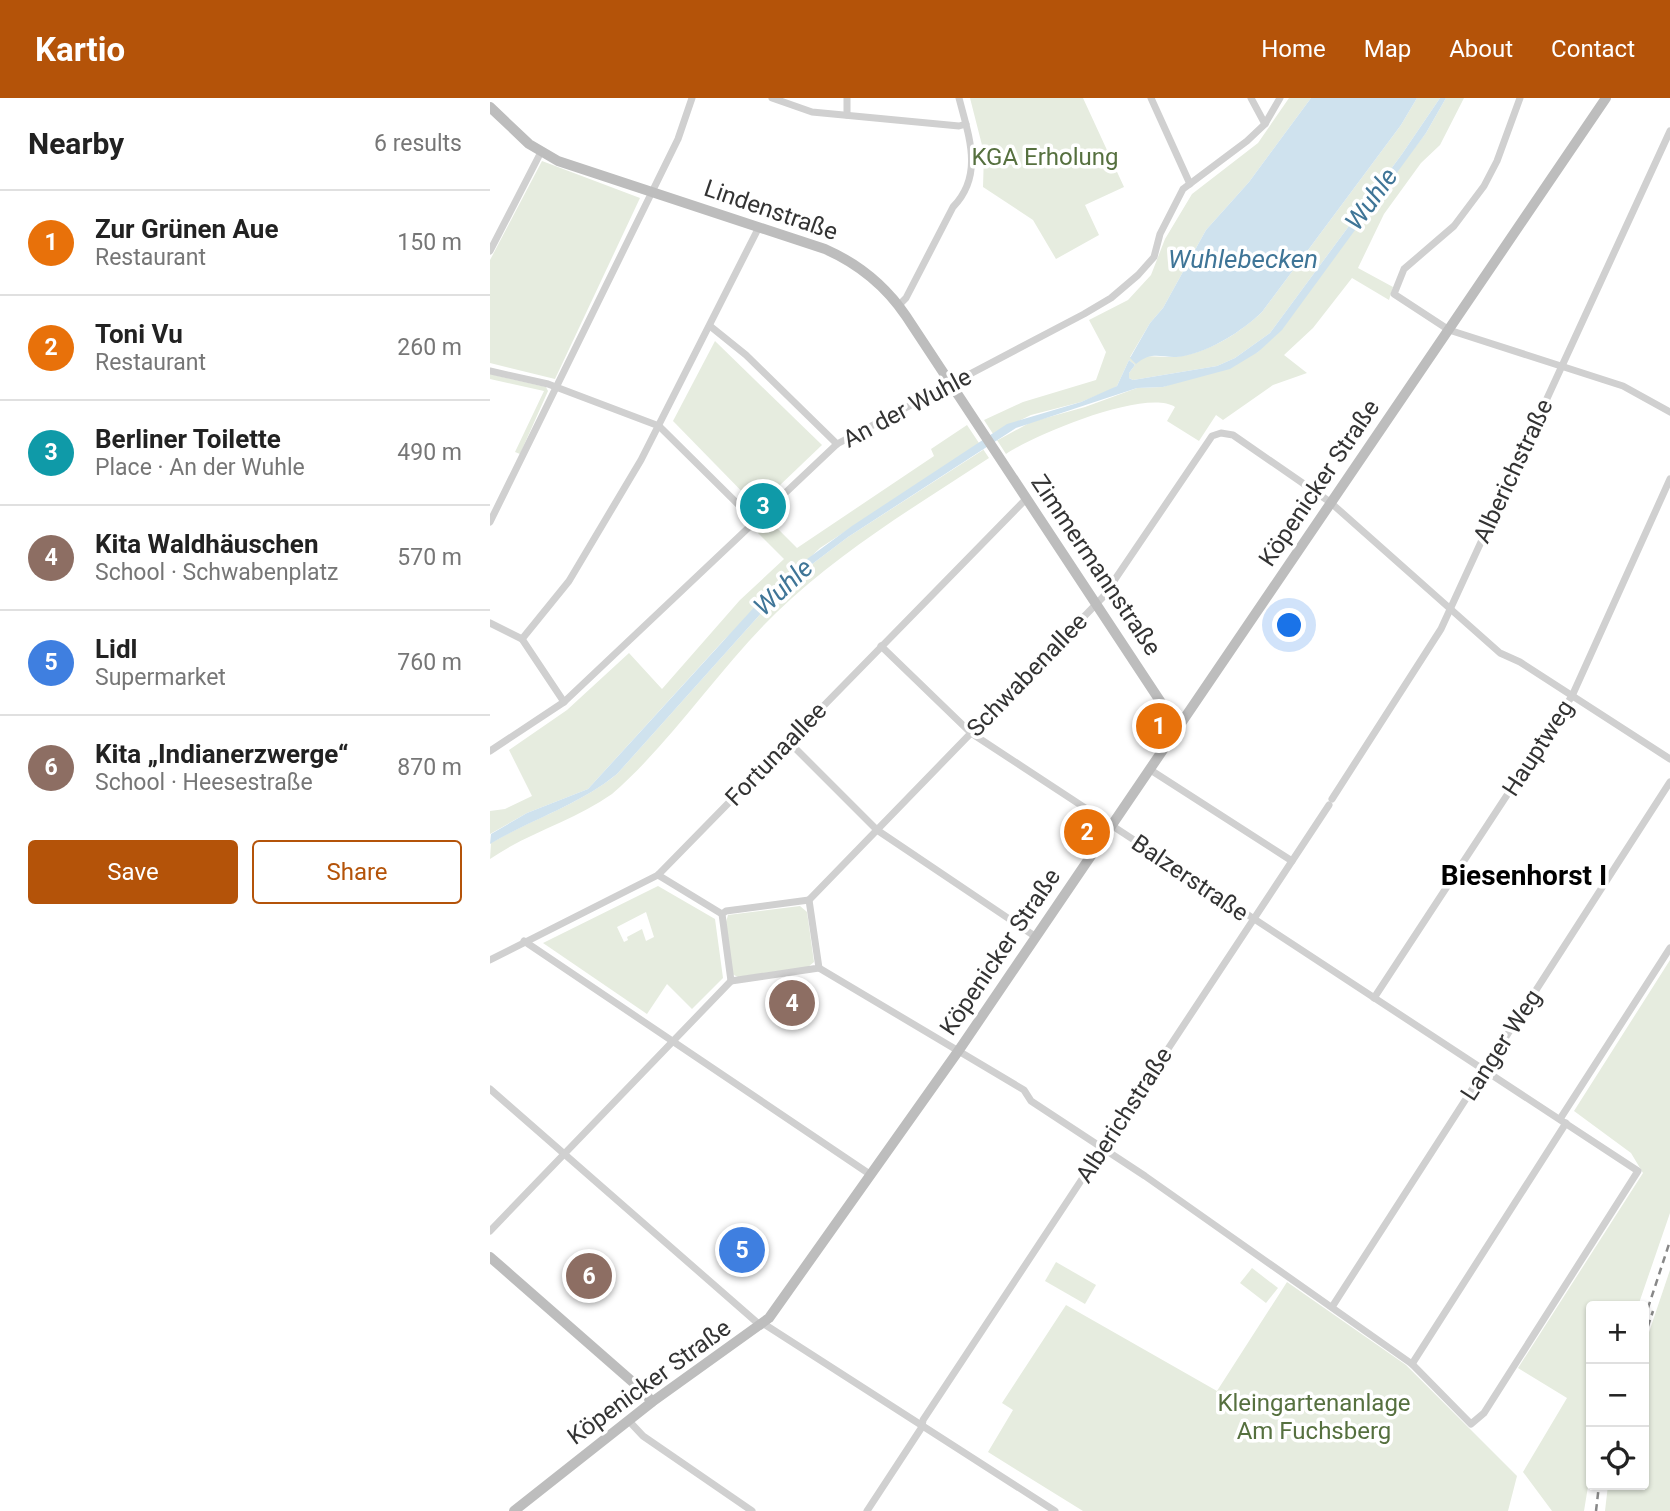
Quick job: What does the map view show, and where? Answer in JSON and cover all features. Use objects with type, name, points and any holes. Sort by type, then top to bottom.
[{"type":"main road","name":"Köpenicker Straße","points":[[514,1511],[652,1402],[762,1325],[959,1050],[1181,722],[1327,499],[1449,330],[1606,98]]},
{"type":"main road","name":"Lindenstraße","points":[[490,107],[541,152],[651,193],[847,259],[885,288],[899,305],[979,429]]},
{"type":"main road","name":"Zimmermannstraße","points":[[979,429],[1166,710],[1181,722]]},
{"type":"main road","points":[[490,1257],[643,1391],[652,1402]]},
{"type":"street","points":[[490,522],[688,116],[692,98]]},
{"type":"street","points":[[772,98],[798,109],[959,126],[966,124]]},
{"type":"street","points":[[846,115],[847,98]]},
{"type":"street","points":[[899,305],[906,298],[954,207],[969,188],[973,157],[959,98]]},
{"type":"street","points":[[1151,98],[1190,184]]},
{"type":"street","points":[[1251,98],[1265,124]]},
{"type":"street","name":"An der Wuhle","points":[[490,751],[564,702],[837,444],[1084,314],[1121,290],[1154,257],[1168,216],[1183,189],[1265,124],[1280,98]]},
{"type":"street","points":[[1520,98],[1484,186],[1454,226],[1404,269],[1394,294],[1449,330],[1623,386],[1670,412]]},
{"type":"street","name":"Alberichstraße","points":[[867,1511],[922,1427],[923,1420],[1292,861],[1436,636],[1670,131]]},
{"type":"street","points":[[490,251],[541,152]]},
{"type":"street","points":[[522,639],[569,580],[659,426],[759,228]]},
{"type":"street","points":[[710,327],[746,355],[837,444]]},
{"type":"street","points":[[490,371],[556,387],[659,426],[756,522]]},
{"type":"street","name":"Schwabenallee","points":[[809,900],[1096,604],[1212,436],[1220,433],[1233,435],[1327,499]]},
{"type":"street","name":"Hauptweg","points":[[1374,998],[1572,696],[1670,479]]},
{"type":"street","name":"Fortunaallee","points":[[490,960],[657,875],[1026,499]]},
{"type":"street","points":[[1327,499],[1500,653],[1520,662],[1670,759]]},
{"type":"street","points":[[490,623],[522,639],[564,702]]},
{"type":"street","name":"Balzerstraße","points":[[881,646],[971,733],[1638,1171],[1484,1413],[1471,1424],[1412,1364]]},
{"type":"street","points":[[788,741],[877,830],[1036,937]]},
{"type":"street","points":[[1149,769],[1292,861]]},
{"type":"street","name":"Langer Weg","points":[[1332,1307],[1670,782]]},
{"type":"street","points":[[657,875],[722,914]]},
{"type":"street","points":[[722,914],[726,911],[809,900],[819,968]]},
{"type":"street","points":[[722,914],[731,981]]},
{"type":"street","points":[[524,941],[871,1175]]},
{"type":"street","points":[[490,1231],[731,981],[819,968],[1024,1090],[1031,1101],[1412,1364],[1670,948]]},
{"type":"street","points":[[490,1089],[762,1325],[1055,1511]]},
{"type":"street","points":[[628,1420],[643,1437],[752,1511]]},
{"type":"green space","name":"KGA Erholung","points":[[970,98],[1083,98],[1124,187],[1085,205],[1099,235],[1056,259],[1033,220],[983,187],[984,153]]},
{"type":"green space","points":[[1289,98],[1311,98],[1249,182],[1206,230],[1163,308],[1150,323],[1130,357],[1169,357],[1194,353],[1219,343],[1253,320],[1262,312],[1401,125],[1417,98],[1440,98],[1270,333],[1235,358],[1217,366],[1133,380],[1129,378],[1129,373],[1135,365],[1129,360],[1117,386],[1110,390],[1081,402],[1031,415],[994,433],[998,440],[1031,422],[1085,407],[1137,388],[1163,387],[1258,352],[1426,133],[1446,98],[1464,98],[1440,145],[1421,163],[1384,214],[1358,268],[1393,287],[1389,300],[1352,278],[1313,328],[1284,355],[1307,373],[1273,385],[1223,420],[1216,415],[1199,441],[1167,421],[1175,407],[1161,403],[1140,404],[1090,416],[1040,436],[1006,454],[984,420],[1023,402],[1096,380],[1106,352],[1089,320],[1128,300],[1151,275],[1165,239],[1192,194],[1258,143]]},
{"type":"green space","points":[[542,161],[640,198],[555,379],[490,363],[490,260]]},
{"type":"green space","points":[[715,341],[822,445],[757,507],[673,421]]},
{"type":"green space","points":[[490,374],[546,387],[548,391],[520,454],[515,452],[544,391],[490,379]]},
{"type":"green space","points":[[967,425],[989,458],[879,530],[801,590],[735,656],[655,752],[612,794],[490,859],[491,843],[572,803],[617,774],[791,580],[848,537],[983,450],[979,444],[820,548],[723,641],[588,789],[527,813],[490,834],[490,811],[505,809],[532,796],[509,750],[567,710],[629,653],[662,689],[740,600],[784,559],[757,532],[769,520],[797,548],[934,456],[931,449]]},
{"type":"green space","points":[[658,886],[715,919],[723,978],[692,1009],[667,984],[647,1014],[543,943]],"holes":[[[646,912],[654,937],[646,941],[642,929],[627,937],[628,940],[624,942],[617,927]]]},
{"type":"green space","points":[[800,906],[807,912],[814,962],[808,967],[738,977],[732,974],[726,922],[728,915]]},
{"type":"green space","points":[[1670,960],[1670,1213],[1640,1301],[1586,1301],[1587,1490],[1584,1511],[1552,1511],[1523,1472],[1567,1398],[1518,1368],[1643,1173],[1631,1153],[1574,1111]]},
{"type":"green space","points":[[1056,1262],[1096,1285],[1085,1304],[1045,1281]]},
{"type":"green space","points":[[1252,1268],[1278,1288],[1266,1303],[1240,1283]]},
{"type":"green space","points":[[1670,1270],[1670,1511],[1605,1511],[1607,1490],[1649,1490],[1649,1332]]},
{"type":"green space","name":"Kleingartenanlage Am Fuchsberg","points":[[1287,1282],[1406,1365],[1517,1476],[1508,1511],[1083,1511],[988,1452],[1013,1410],[1002,1403],[1066,1305],[1217,1391]]},
{"type":"water","name":"Wuhlebecken","points":[[1311,98],[1417,98],[1401,125],[1262,312],[1215,345],[1184,356],[1148,357],[1136,364],[1130,358],[1150,323],[1163,308],[1206,230],[1249,182]]},
{"type":"water","name":"Wuhle","points":[[1440,98],[1446,98],[1426,133],[1282,330],[1258,352],[1230,369],[1163,387],[1137,388],[1016,428],[848,537],[791,580],[617,774],[571,803],[490,844],[491,834],[527,813],[588,789],[788,573],[852,526],[1007,424],[1081,402],[1117,386],[1129,360],[1135,365],[1129,373],[1129,378],[1133,380],[1217,366],[1235,358],[1270,333]]},
{"type":"railway","points":[[1649,1305],[1670,1241]]},
{"type":"railway","points":[[1649,1323],[1653,1311]]},
{"type":"railway","points":[[1596,1511],[1598,1490]]},
{"type":"place","name":"Berliner Toilette","points":[[763,506]]},
{"type":"place","name":"Zur Grünen Aue","points":[[1159,726]]},
{"type":"place","name":"Toni Vu","points":[[1087,832]]},
{"type":"place","name":"Kita Waldhäuschen","points":[[792,1003]]},
{"type":"place","name":"Lidl","points":[[742,1250]]},
{"type":"place","name":"Kita „Indianerzwerge“","points":[[589,1276]]},
{"type":"district","name":"Biesenhorst I","points":[[1524,875]]}]
